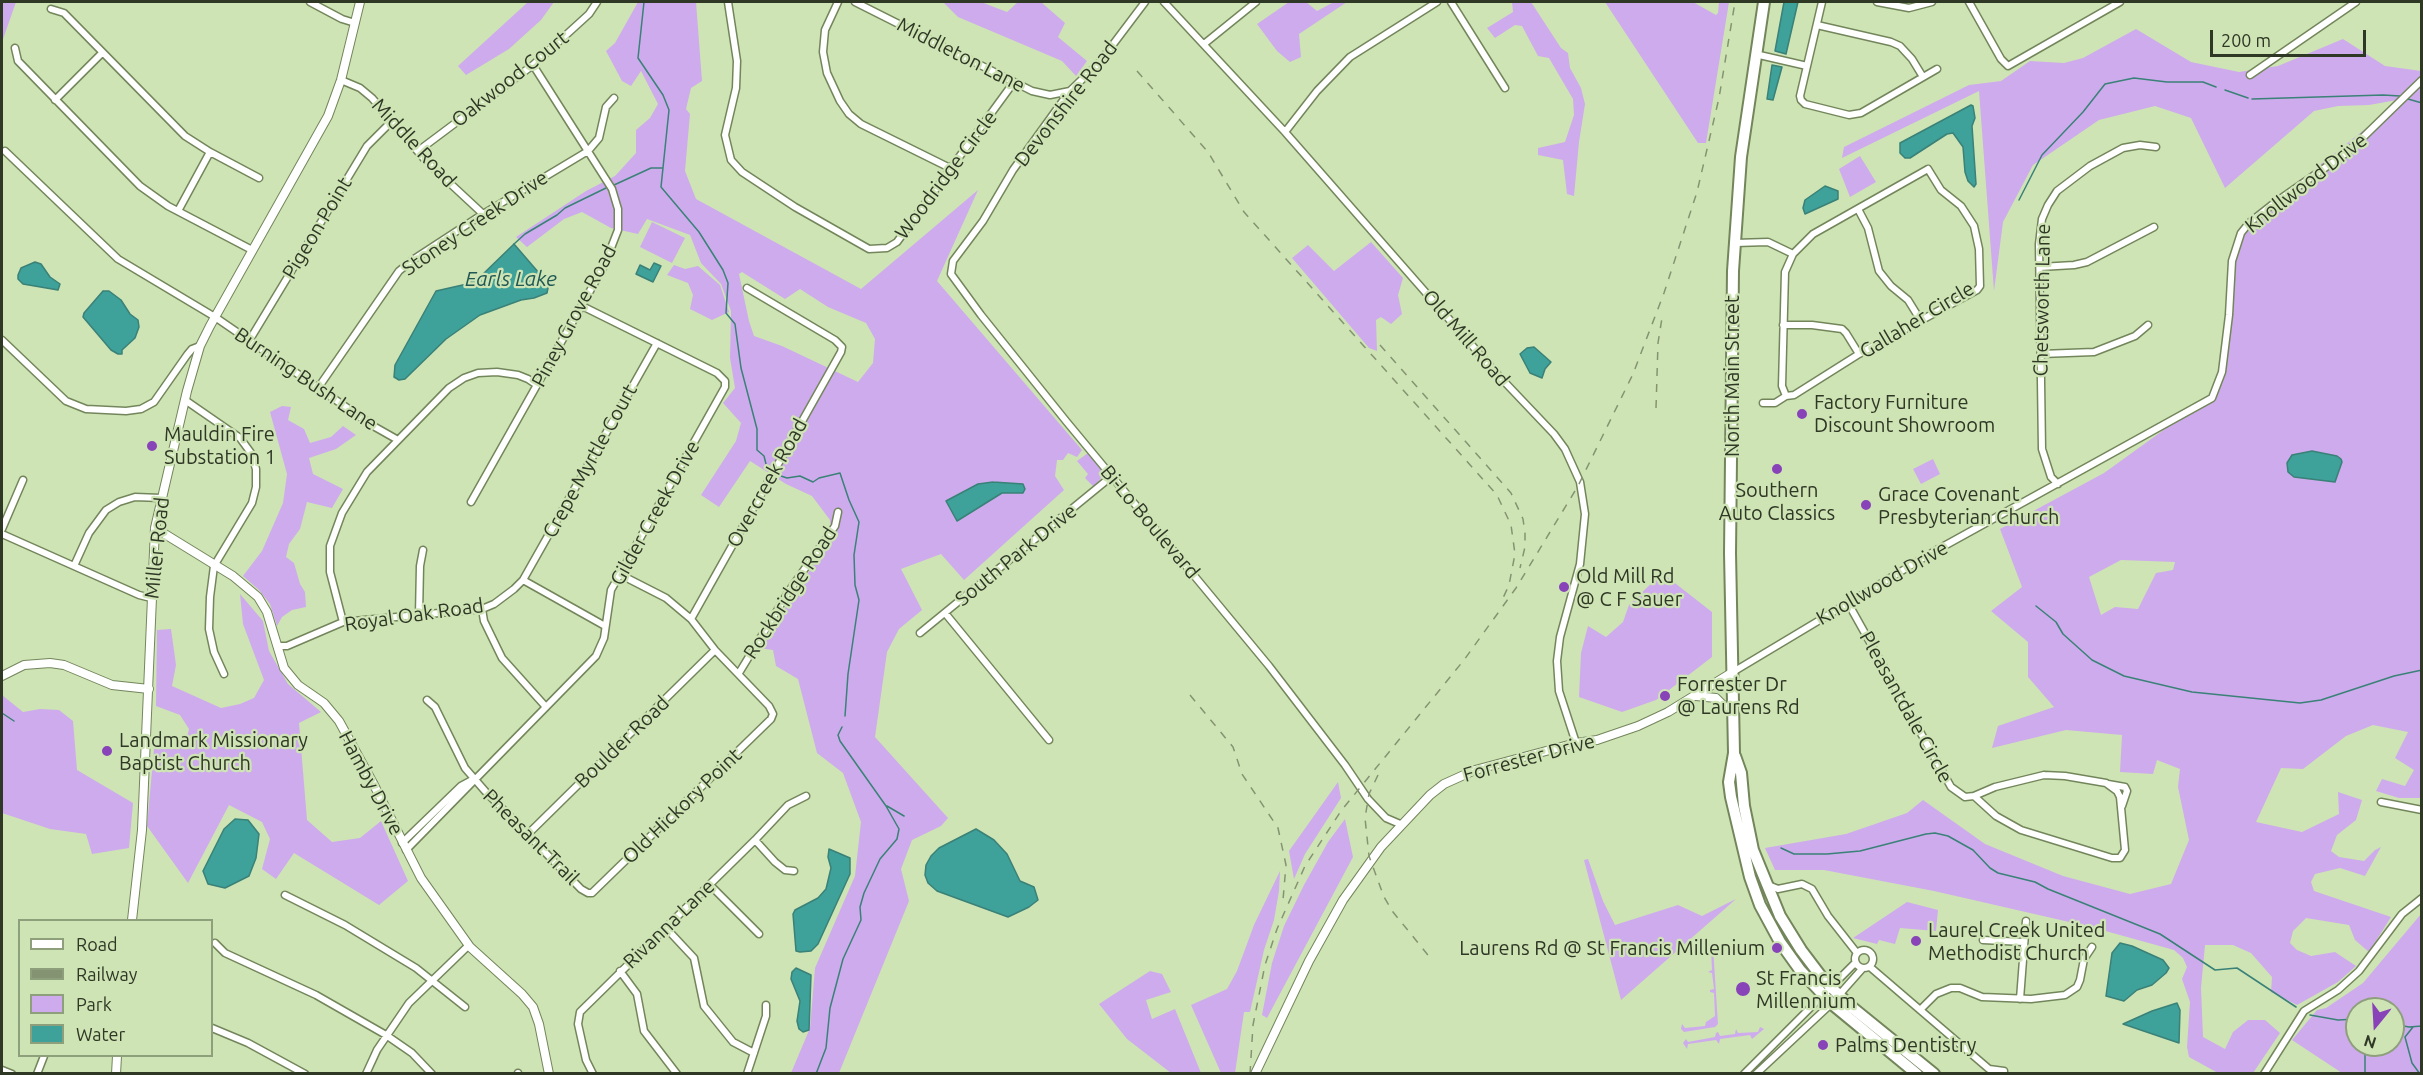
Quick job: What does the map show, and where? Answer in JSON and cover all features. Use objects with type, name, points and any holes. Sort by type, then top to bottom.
[{"type":"main road","name":"North Main Street","points":[[1734,753],[1730,553],[1735,243],[1741,160],[1764,2]]},
{"type":"main road","points":[[1734,753],[1742,773],[1744,806],[1754,850],[1773,900],[1801,950],[1831,995],[1917,1074]]},
{"type":"main road","points":[[1734,753],[1729,782],[1750,877],[1760,905],[1780,942],[1800,970],[1934,1074]]},
{"type":"street","points":[[310,2],[342,19],[355,23]]},
{"type":"street","name":"Miller Road","points":[[132,919],[142,830],[155,528],[185,400],[200,346],[252,250],[323,128],[340,80],[360,2]]},
{"type":"street","name":"Oakwood Court","points":[[418,151],[533,66],[589,14],[597,2]]},
{"type":"street","name":"Woodridge Circle","points":[[728,2],[736,44],[737,74],[725,141],[731,160],[742,172],[795,207],[864,247],[875,250],[887,248],[897,242],[1014,82]]},
{"type":"street","points":[[838,2],[827,25],[822,46],[827,73],[840,101],[849,114],[861,124],[950,168]]},
{"type":"street","name":"Middleton Lane","points":[[855,2],[1014,82],[1043,94],[1070,91]]},
{"type":"street","name":"Devonshire Road","points":[[990,208],[1002,187],[1070,91],[1096,65],[1145,2]]},
{"type":"street","name":"Old Mill Road","points":[[1164,2],[1285,132],[1498,375],[1554,434],[1572,461],[1581,488],[1584,528],[1580,564],[1560,637],[1557,668],[1559,691],[1576,743]]},
{"type":"street","points":[[1204,44],[1256,2]]},
{"type":"street","points":[[1285,132],[1317,91],[1350,57],[1437,2]]},
{"type":"street","points":[[1451,2],[1505,88]]},
{"type":"street","points":[[1822,2],[1801,100],[1805,104],[1849,115],[1861,113],[1937,69]]},
{"type":"street","points":[[1877,2],[1909,8],[1932,2]]},
{"type":"street","points":[[1969,2],[2001,59],[2005,65],[2010,66],[2120,2]]},
{"type":"street","points":[[2250,75],[2356,2]]},
{"type":"street","points":[[51,9],[64,13],[185,136],[259,178]]},
{"type":"street","points":[[1817,25],[1900,46],[1912,59],[1923,78]]},
{"type":"street","points":[[15,48],[18,61],[140,186],[160,202],[252,250]]},
{"type":"street","points":[[55,99],[102,53]]},
{"type":"street","points":[[1755,54],[1807,66]]},
{"type":"street","name":"Piney Grove Road","points":[[471,502],[612,250],[618,223],[612,189],[533,66]]},
{"type":"street","name":"Middle Road","points":[[340,80],[366,93],[418,151],[483,214]]},
{"type":"street","name":"Knollwood Drive","points":[[1733,672],[1935,551],[2212,398],[2222,372],[2229,315],[2232,261],[2241,233],[2249,223],[2273,204],[2349,151],[2421,80]]},
{"type":"street","points":[[588,151],[599,138],[606,107],[614,98]]},
{"type":"street","name":"Pigeon Point","points":[[249,342],[367,146],[392,121]]},
{"type":"street","name":"Chetsworth Lane","points":[[2058,484],[2051,477],[2043,459],[2042,449],[2041,224],[2048,205],[2057,191],[2082,171],[2119,150],[2140,145],[2156,147]]},
{"type":"street","name":"Burning Bush Lane","points":[[5,151],[118,259],[215,317],[398,440]]},
{"type":"street","name":"Stoney Creek Drive","points":[[318,388],[399,271],[483,214],[588,151]]},
{"type":"street","points":[[178,211],[210,152]]},
{"type":"street","name":"Gallaher Circle","points":[[1928,169],[1941,190],[1961,206],[1968,215],[1978,237],[1980,286],[1977,290],[1859,354],[1794,394],[1786,396],[1782,386],[1785,273],[1793,254],[1813,234],[1928,169]]},
{"type":"street","name":"Bi-Lo Boulevard","points":[[990,208],[953,261],[952,277],[1112,476],[1271,668],[1368,799],[1386,818],[1400,824]]},
{"type":"street","points":[[1858,209],[1868,228],[1879,271],[1891,286],[1908,300],[1921,321]]},
{"type":"street","points":[[2040,267],[2059,267],[2087,262],[2154,227]]},
{"type":"street","points":[[1735,243],[1768,242],[1793,254]]},
{"type":"street","name":"Overcreek Road","points":[[691,619],[842,347],[835,340],[747,288]]},
{"type":"street","points":[[582,306],[657,343]]},
{"type":"street","points":[[1784,325],[1812,325],[1842,329],[1859,354]]},
{"type":"street","points":[[2041,354],[2094,352],[2135,336],[2148,325]]},
{"type":"street","points":[[2,340],[66,401],[86,409],[126,411],[141,409],[154,402],[187,355],[192,349],[200,346]]},
{"type":"street","name":"Gilder Creek Drive","points":[[404,847],[467,790],[474,779],[596,656],[603,642],[609,595],[725,387],[725,381],[717,373],[657,343]]},
{"type":"street","name":"Crepe Myrtle Court","points":[[523,580],[657,343]]},
{"type":"street","points":[[344,622],[330,572],[332,538],[342,513],[367,472],[449,388],[469,376],[487,372],[508,373],[528,378],[537,385]]},
{"type":"street","points":[[1763,403],[1775,403],[1786,396]]},
{"type":"street","points":[[185,400],[240,438],[251,453],[256,470],[256,487],[252,503],[214,566],[210,597],[210,629],[214,652],[224,674]]},
{"type":"street","name":"South Park Drive","points":[[920,633],[1112,476]]},
{"type":"street","points":[[2,529],[23,480]]},
{"type":"street","points":[[74,566],[89,533],[106,510],[127,499],[144,496],[161,498]]},
{"type":"street","name":"Rockbridge Road","points":[[739,673],[776,611],[835,526],[838,512]]},
{"type":"street","name":"Hamby Drive","points":[[155,528],[233,576],[258,597],[267,612],[279,646],[280,659],[290,677],[324,703],[339,721],[421,878],[468,946],[522,994],[532,1007],[539,1024],[549,1074]]},
{"type":"street","points":[[2,534],[139,596],[151,598]]},
{"type":"street","points":[[419,615],[420,566],[423,550]]},
{"type":"street","points":[[621,575],[666,598],[691,619],[716,650],[739,673]]},
{"type":"street","points":[[523,580],[605,626]]},
{"type":"street","name":"Royal Oak Road","points":[[279,646],[287,646],[344,622],[482,609],[494,604],[523,580]]},
{"type":"street","name":"Pleasantdale Circle","points":[[1848,603],[1951,787],[1965,797],[2044,775],[2066,776],[2106,783],[2117,791],[2125,850],[2120,858],[2112,858],[2021,830],[1996,816],[1974,796]]},
{"type":"street","points":[[482,609],[484,621],[502,658],[546,706]]},
{"type":"street","points":[[945,613],[1049,740]]},
{"type":"street","name":"Boulder Road","points":[[528,834],[716,650]]},
{"type":"street","points":[[2,676],[24,665],[50,663],[64,666],[112,685],[149,689]]},
{"type":"street","name":"Forrester Drive","points":[[1255,1074],[1327,926],[1354,883],[1400,824],[1430,795],[1459,777],[1480,769],[1576,743],[1597,740],[1638,726],[1695,696],[1733,672]]},
{"type":"street","name":"Old Hickory Point","points":[[590,894],[773,716],[772,709],[739,673]]},
{"type":"street","points":[[1695,696],[1716,698],[1733,715]]},
{"type":"street","name":"Pheasant Trail","points":[[427,700],[435,707],[465,768],[474,779],[581,889],[590,894]]},
{"type":"street","name":"Rivanna Lane","points":[[593,1074],[586,1060],[578,1024],[580,1012],[788,805],[806,796]]},
{"type":"street","points":[[2381,802],[2421,810]]},
{"type":"street","points":[[754,840],[785,870],[794,871]]},
{"type":"street","points":[[1756,1074],[1831,995],[1856,963],[1857,953],[1828,916],[1812,889],[1798,884],[1778,888],[1766,885]]},
{"type":"street","points":[[710,885],[759,934]]},
{"type":"street","points":[[1773,900],[1778,888]]},
{"type":"street","points":[[285,895],[345,925],[432,980],[465,1007]]},
{"type":"street","points":[[2264,1074],[2304,1011],[2338,990],[2359,971],[2402,914],[2421,898]]},
{"type":"street","points":[[2020,999],[2026,921]]},
{"type":"street","points":[[666,928],[694,958],[704,1006],[733,1042],[754,1053]]},
{"type":"street","points":[[1983,940],[2024,942]]},
{"type":"street","points":[[215,943],[225,953],[316,995],[386,1035],[412,1053],[432,1074]]},
{"type":"street","points":[[366,1074],[386,1035],[409,1003],[468,946]]},
{"type":"street","points":[[1920,1010],[1936,994],[1951,988],[1960,988],[1982,997],[2020,999],[2065,995],[2073,991],[2080,980],[2084,958],[2092,947]]},
{"type":"street","points":[[1744,1074],[1831,995],[1862,969],[1870,967],[1874,961],[1870,952],[1864,950],[1857,953]]},
{"type":"street","points":[[1856,963],[1862,969]]},
{"type":"street","points":[[1870,967],[1989,1069],[2004,1071]]},
{"type":"street","points":[[620,971],[637,994],[644,1031],[677,1074]]},
{"type":"street","points":[[747,1074],[766,1016],[766,1005]]},
{"type":"street","points":[[213,1028],[249,1043],[305,1074]]},
{"type":"street","points":[[37,1074],[44,1057]]},
{"type":"street","points":[[116,1074],[117,1057]]},
{"type":"street","points":[[2,1070],[12,1074]]},
{"type":"green space","points":[[2,2],[16,2],[2,42]]},
{"type":"green space","points":[[528,2],[554,2],[541,20],[509,49],[466,75],[458,66]]},
{"type":"green space","points":[[638,2],[696,2],[702,81],[691,88],[686,109],[690,114],[685,171],[696,199],[861,289],[978,190],[937,281],[1082,450],[1077,457],[1068,453],[1063,460],[1057,460],[1055,476],[1064,490],[964,580],[941,554],[901,569],[922,610],[899,629],[887,652],[875,737],[948,818],[941,826],[912,840],[901,869],[909,901],[839,1073],[791,1073],[810,1028],[815,968],[855,876],[861,822],[843,773],[817,753],[798,679],[776,666],[773,650],[759,648],[831,538],[830,520],[812,496],[786,484],[750,461],[719,507],[701,495],[736,441],[741,423],[723,403],[735,388],[730,358],[731,311],[721,284],[701,263],[690,235],[647,219],[638,234],[611,228],[582,212],[564,219],[527,247],[516,237],[586,191],[615,176],[636,153],[636,130],[650,118],[658,104],[641,71],[631,86],[622,81],[606,51],[615,43]],"holes":[[[742,272],[785,299],[800,289],[828,307],[866,323],[875,339],[873,363],[858,382],[782,346],[754,336],[739,274]]]},
{"type":"green space","points":[[943,2],[981,2],[1007,12],[1018,2],[1041,2],[1065,23],[1058,37],[1087,61],[1076,76],[1062,61],[958,17]]},
{"type":"green space","points":[[1289,2],[1306,2],[1317,11],[1334,2],[1347,2],[1299,34],[1301,57],[1290,62],[1277,51],[1257,24]]},
{"type":"green space","points":[[1512,2],[1531,2],[1561,48],[1568,53],[1570,68],[1581,88],[1585,104],[1574,196],[1567,194],[1563,160],[1538,155],[1538,148],[1565,142],[1574,115],[1573,99],[1549,58],[1538,56],[1522,26],[1515,25],[1495,38],[1487,28],[1513,12]]},
{"type":"green space","points":[[1605,2],[1693,2],[1716,15],[1719,2],[1729,2],[1706,143],[1698,143]]},
{"type":"green space","points":[[2136,29],[2191,62],[2239,72],[2278,66],[2343,39],[2385,66],[2421,71],[2421,798],[2399,798],[2376,791],[2382,779],[2405,786],[2414,770],[2395,758],[2408,732],[2373,725],[2346,736],[2303,769],[2281,768],[2256,822],[2302,832],[2339,814],[2338,792],[2362,800],[2356,820],[2337,835],[2331,851],[2339,857],[2364,861],[2381,847],[2365,876],[2340,868],[2315,874],[2311,882],[2314,891],[2391,917],[2369,952],[2355,940],[2349,925],[2306,918],[2293,931],[2290,943],[2297,950],[2311,956],[2335,952],[2356,966],[2338,982],[2297,1005],[2271,992],[2272,977],[2251,953],[2233,945],[2205,945],[2201,988],[2203,1037],[2225,1049],[2233,1032],[2248,1020],[2265,1020],[2280,1033],[2253,1073],[2218,1073],[2189,1057],[2187,1047],[2190,1002],[2182,979],[2187,967],[2183,958],[2174,950],[2091,927],[1934,891],[1824,870],[1775,870],[1765,848],[1846,834],[1907,813],[1923,800],[1985,844],[2063,876],[2130,894],[2171,884],[2189,840],[2178,787],[2180,769],[2157,760],[2153,774],[2120,772],[2122,735],[2066,730],[1992,748],[1998,726],[2054,707],[2028,677],[2028,642],[1991,611],[2022,587],[2000,529],[2104,473],[2215,393],[2229,333],[2238,230],[2374,122],[2397,100],[2369,105],[2338,106],[2314,111],[2225,188],[2191,118],[2155,106],[2099,120],[2033,165],[2003,222],[1994,291],[1979,91],[1842,158],[1844,147],[1969,85],[2001,81],[2030,61],[2064,63],[2083,58]],"holes":[[[2121,560],[2175,562],[2173,570],[2156,573],[2138,609],[2115,607],[2101,615],[2089,577]]]},
{"type":"green space","points":[[1860,156],[1876,182],[1850,197],[1839,169]]},
{"type":"green space","points":[[652,222],[685,238],[672,263],[640,247]]},
{"type":"green space","points":[[1371,242],[1403,278],[1398,295],[1402,314],[1391,324],[1381,317],[1376,320],[1377,351],[1369,348],[1292,258],[1308,245],[1334,271]]},
{"type":"green space","points":[[674,265],[685,269],[698,266],[720,285],[729,312],[712,320],[690,309],[693,295],[688,283],[667,275]]},
{"type":"green space","points":[[282,406],[291,407],[288,420],[304,429],[310,443],[331,437],[343,426],[356,435],[336,449],[309,458],[313,474],[343,489],[332,508],[307,502],[300,529],[289,544],[286,557],[294,563],[300,584],[305,592],[306,607],[292,610],[282,617],[277,626],[270,604],[243,576],[262,551],[283,503],[287,474],[270,412]]},
{"type":"green space","points":[[1088,453],[1101,468],[1101,478],[1094,487],[1085,478],[1088,474],[1077,461]]},
{"type":"green space","points":[[1933,459],[1940,474],[1921,484],[1913,469]]},
{"type":"green space","points":[[1662,573],[1712,612],[1712,657],[1656,700],[1622,712],[1579,697],[1581,653],[1588,626],[1606,637],[1623,622],[1629,605]]},
{"type":"green space","points":[[240,594],[263,621],[269,651],[288,684],[321,712],[299,723],[307,820],[332,842],[360,838],[381,821],[408,881],[379,905],[294,853],[276,879],[262,869],[270,839],[262,822],[229,805],[188,883],[147,826],[154,749],[177,749],[187,737],[189,729],[180,715],[156,706],[157,630],[171,629],[176,665],[172,686],[221,708],[254,698],[264,680],[243,624]]},
{"type":"green space","points":[[2,695],[23,712],[40,709],[59,710],[73,721],[77,770],[133,803],[129,848],[92,854],[86,834],[50,829],[2,813]]},
{"type":"green space","points":[[1338,782],[1341,798],[1305,854],[1294,879],[1289,851]]},
{"type":"green space","points":[[1345,819],[1353,857],[1267,1018],[1262,1015],[1272,963],[1284,926],[1328,842]]},
{"type":"green space","points":[[1588,859],[1603,901],[1615,925],[1678,905],[1702,916],[1736,899],[1621,1000],[1584,860]]},
{"type":"green space","points":[[1280,871],[1274,920],[1264,950],[1250,1012],[1244,1012],[1235,1073],[1221,1073],[1191,1005],[1227,989]]},
{"type":"green space","points":[[1907,902],[1938,910],[1936,931],[1900,928],[1895,944],[1879,940],[1877,944],[1853,938]]},
{"type":"green space","points":[[2421,914],[2421,1073],[2342,1073],[2292,1040],[2317,1010],[2326,1008],[2363,983]]},
{"type":"green space","points":[[1708,944],[1713,947],[1718,1024],[1715,1027],[1684,1032],[1681,1029],[1682,1024],[1685,1028],[1705,1026],[1706,1022],[1715,1016],[1714,993],[1710,992],[1714,989],[1712,973],[1708,972],[1712,970],[1711,949],[1707,949]]},
{"type":"green space","points":[[1150,971],[1162,974],[1171,992],[1146,1000],[1152,1019],[1175,1009],[1201,1073],[1171,1073],[1127,1039],[1099,1004]]},
{"type":"green space","points":[[1760,1027],[1764,1029],[1752,1039],[1750,1035],[1720,1039],[1719,1044],[1716,1040],[1688,1044],[1687,1049],[1683,1043],[1686,1039],[1688,1042],[1715,1037],[1718,1032],[1720,1036],[1735,1034],[1736,1029],[1738,1033],[1758,1032]]},
{"type":"water","points":[[1784,2],[1798,2],[1786,54],[1775,51]]},
{"type":"water","points":[[1772,65],[1782,67],[1773,100],[1767,99]]},
{"type":"water","points":[[1971,105],[1975,118],[1972,126],[1976,184],[1974,187],[1968,181],[1965,172],[1963,147],[1953,133],[1947,134],[1910,158],[1905,158],[1900,153],[1900,143]]},
{"type":"water","points":[[1825,186],[1838,191],[1838,199],[1805,214],[1803,208],[1805,200]]},
{"type":"water","name":"Earls Lake","points":[[514,244],[539,273],[548,288],[547,293],[480,315],[446,339],[405,379],[399,380],[394,377],[395,365],[436,291],[467,284],[481,276]]},
{"type":"water","points":[[35,262],[41,264],[50,277],[60,284],[58,290],[23,284],[18,279],[21,268]]},
{"type":"water","points":[[654,263],[661,266],[653,282],[636,274],[640,265],[650,270]]},
{"type":"water","points":[[103,291],[109,291],[121,300],[130,314],[138,320],[139,327],[135,338],[122,350],[122,354],[111,350],[83,317]]},
{"type":"water","points":[[1534,347],[1551,362],[1542,378],[1530,373],[1520,354],[1527,348]]},
{"type":"water","points":[[2312,451],[2337,456],[2341,459],[2335,482],[2294,477],[2288,472],[2287,463],[2292,455]]},
{"type":"water","points":[[993,482],[1023,484],[1025,489],[1023,493],[1002,493],[957,521],[946,501],[978,484]]},
{"type":"water","points":[[235,819],[248,820],[259,834],[256,858],[249,876],[225,888],[208,884],[203,871],[224,829]]},
{"type":"water","points":[[976,829],[994,840],[1007,854],[1020,881],[1034,887],[1038,900],[1029,907],[1008,917],[937,891],[928,883],[925,875],[926,865],[931,856],[939,848]]},
{"type":"water","points":[[829,849],[850,858],[850,874],[818,944],[811,951],[796,951],[793,914],[795,910],[818,898],[826,889],[831,868],[828,857]]},
{"type":"water","points":[[2120,943],[2163,960],[2169,968],[2152,985],[2137,990],[2124,1001],[2106,996],[2112,953]]},
{"type":"water","points":[[796,968],[811,975],[809,1030],[803,1032],[799,1029],[797,1021],[800,1001],[791,979],[792,972]]},
{"type":"water","points":[[2177,1003],[2180,1010],[2179,1043],[2123,1024],[2152,1011]]},
{"type":"waterway","points":[[644,2],[638,58],[663,95],[669,110],[661,187],[699,232],[723,270],[728,283],[726,313],[735,324],[741,368],[757,429],[757,450],[764,456],[767,468]]},
{"type":"waterway","points":[[2019,200],[2042,155],[2083,112],[2105,84],[2134,78],[2167,82],[2203,82],[2216,87]]},
{"type":"waterway","points":[[2225,90],[2248,98]]},
{"type":"waterway","points":[[2252,99],[2400,96]]},
{"type":"waterway","points":[[2408,99],[2422,103]]},
{"type":"waterway","points":[[614,185],[651,168],[662,168]]},
{"type":"waterway","points":[[514,244],[525,234],[565,208],[606,188]]},
{"type":"waterway","points":[[778,475],[787,478],[800,476],[813,482],[819,478],[840,473],[859,522],[854,555],[855,585],[859,600],[848,674],[845,716]]},
{"type":"waterway","points":[[2036,606],[2056,622],[2063,634],[2092,660],[2124,676],[2192,692],[2300,703],[2321,700],[2394,676],[2422,670]]},
{"type":"waterway","points":[[2,713],[14,721]]},
{"type":"waterway","points":[[816,1074],[826,1048],[830,1008],[843,959],[861,920],[860,907],[864,893],[880,859],[897,839],[899,829],[886,806],[840,741],[838,735],[842,727]]},
{"type":"waterway","points":[[887,806],[904,816]]},
{"type":"waterway","points":[[1781,848],[1794,854],[1827,854],[1860,851],[1926,834],[1935,833],[1948,836],[1973,850],[1998,873],[2035,882],[2160,934],[2215,970],[2237,968],[2296,1007]]},
{"type":"waterway","points":[[2310,1015],[2345,1020]]},
{"type":"waterway","points":[[2405,1026],[2422,1026]]},
{"type":"waterway","points":[[2413,1027],[2405,1037],[2412,1063],[2420,1074]]},
{"type":"waterway","points":[[2365,1057],[2365,1074]]},
{"type":"railway","points":[[1250,1074],[1253,1025],[1265,965],[1277,929],[1305,866],[1341,811],[1464,660],[1516,588],[1578,486],[1633,374],[1664,293],[1697,192],[1719,98],[1735,2]]},
{"type":"railway","points":[[1137,71],[1208,152],[1244,212],[1497,495],[1511,525],[1515,554],[1509,585],[1503,598]]},
{"type":"railway","points":[[1656,408],[1658,343],[1662,318]]},
{"type":"railway","points":[[1380,345],[1511,493],[1523,519],[1525,533],[1525,547],[1520,568]]},
{"type":"railway","points":[[1190,695],[1233,747],[1242,774],[1278,828],[1286,865],[1283,900]]},
{"type":"railway","points":[[1378,775],[1369,794],[1365,818],[1369,856],[1384,897],[1393,912],[1432,960]]},
{"type":"place","name":"Factory Furniture Discount Showroom","points":[[1802,414]]},
{"type":"place","name":"Mauldin Fire Substation 1","points":[[152,446]]},
{"type":"place","name":"Southern Auto Classics","points":[[1777,469]]},
{"type":"place","name":"Grace Covenant Presbyterian Church","points":[[1866,505]]},
{"type":"place","name":"Old Mill Rd @ C F Sauer","points":[[1564,587]]},
{"type":"place","name":"Forrester Dr @ Laurens Rd","points":[[1665,696]]},
{"type":"place","name":"Landmark Missionary Baptist Church","points":[[107,751]]},
{"type":"place","name":"Laurel Creek United Methodist Church","points":[[1916,941]]},
{"type":"place","name":"Laurens Rd @ St Francis Millenium","points":[[1777,948]]},
{"type":"place","name":"St Francis Millennium","points":[[1743,989]]},
{"type":"place","name":"Palms Dentistry","points":[[1823,1045]]}]
